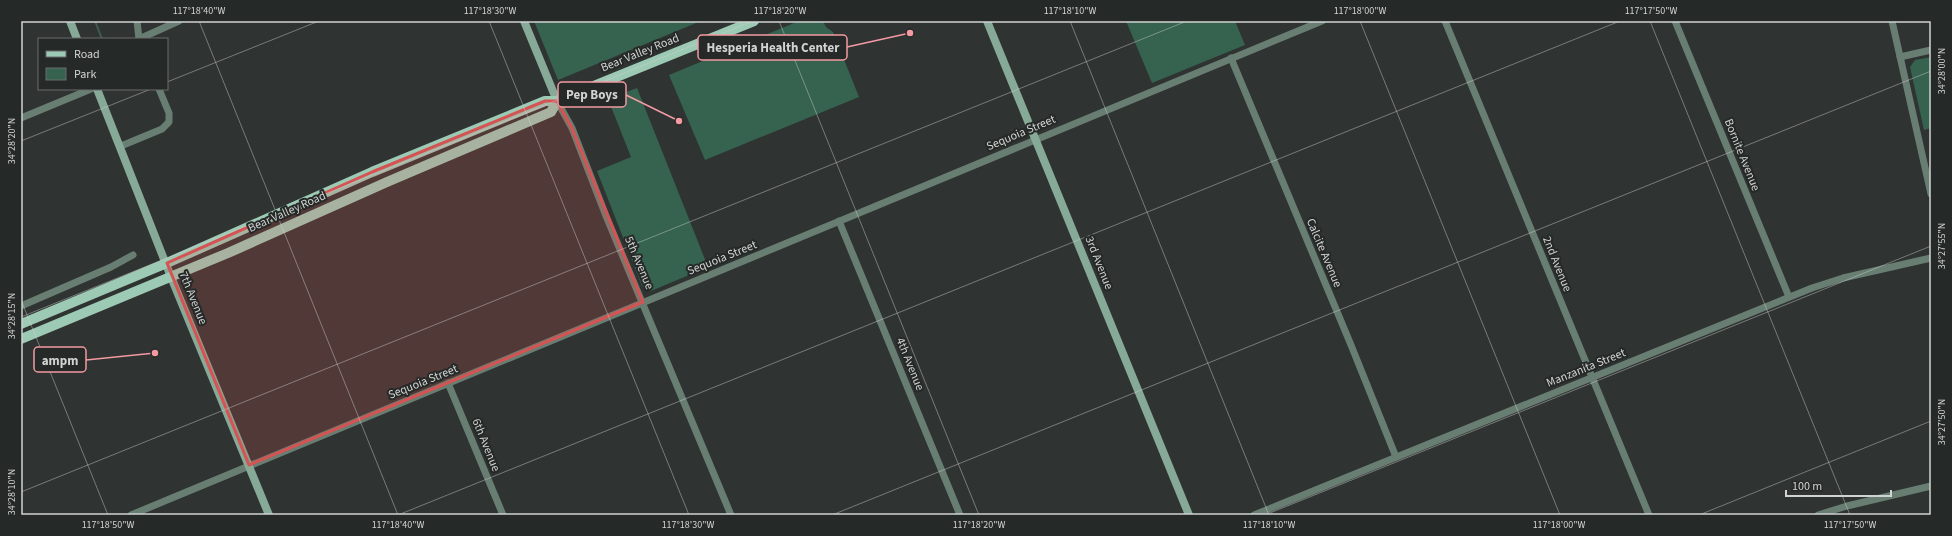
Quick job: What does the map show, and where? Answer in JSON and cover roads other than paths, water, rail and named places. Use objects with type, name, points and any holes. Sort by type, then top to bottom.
[{"type":"main road","name":"Bear Valley Road","points":[[21,324],[167,263],[372,172],[545,101],[557,101],[754,21]]},
{"type":"main road","name":"Bear Valley Road","points":[[21,339],[171,277],[551,112],[557,101]]},
{"type":"main road","points":[[302,220],[322,204],[369,182],[373,179],[372,172]]},
{"type":"street","points":[[70,21],[77,38]]},
{"type":"street","points":[[137,21],[139,38]]},
{"type":"street","points":[[141,38],[179,21]]},
{"type":"street","name":"5th Avenue","points":[[524,21],[557,101],[572,128],[731,515]]},
{"type":"street","name":"3rd Avenue","points":[[987,21],[1189,515]]},
{"type":"street","name":"Sequoia Street","points":[[131,515],[1322,21]]},
{"type":"street","name":"2nd Avenue","points":[[1445,21],[1649,515]]},
{"type":"street","name":"Bornite Avenue","points":[[1675,21],[1789,297]]},
{"type":"street","points":[[1892,21],[1931,194]]},
{"type":"street","points":[[1900,57],[1931,50]]},
{"type":"street","name":"Calcite Avenue","points":[[1231,58],[1351,345],[1396,457]]},
{"type":"street","points":[[21,118],[89,90]]},
{"type":"street","name":"7th Avenue","points":[[97,90],[167,263],[171,277],[269,515]]},
{"type":"street","points":[[120,146],[162,129],[169,122],[170,113],[160,90]]},
{"type":"street","name":"4th Avenue","points":[[839,221],[960,515]]},
{"type":"street","points":[[21,306],[111,267],[133,255]]},
{"type":"street","name":"Manzanita Street","points":[[1254,515],[1789,297],[1837,280],[1931,258]]},
{"type":"street","name":"6th Avenue","points":[[448,383],[503,515]]},
{"type":"street","points":[[1818,515],[1847,506],[1931,486]]},
{"type":"waterway","points":[[95,21],[102,38]]},
{"type":"place","name":"Hesperia Health Center","points":[[910,33]]},
{"type":"place","name":"Pep Boys","points":[[679,121]]},
{"type":"place","name":"ampm","points":[[155,353]]}]
